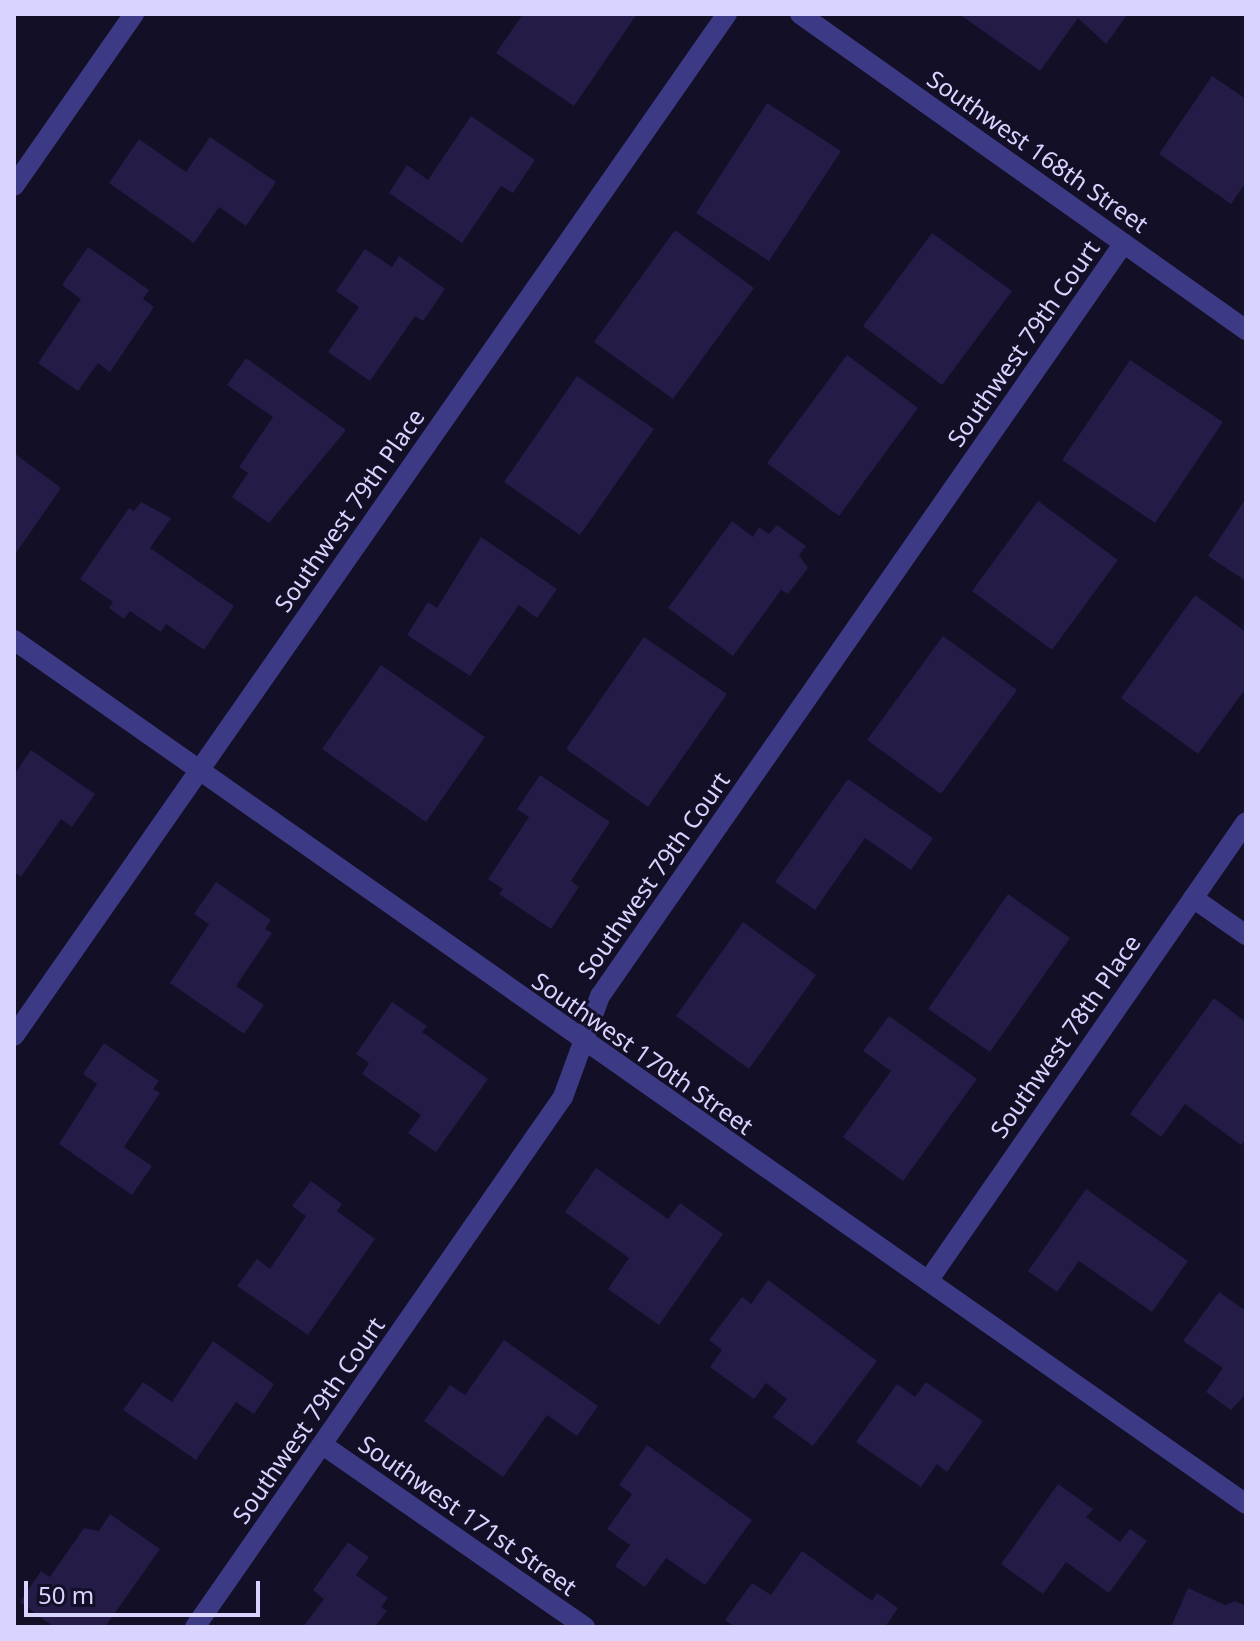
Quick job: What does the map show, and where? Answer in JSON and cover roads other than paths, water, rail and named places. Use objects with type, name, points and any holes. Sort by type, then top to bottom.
[{"type":"street","points":[[14,186],[134,14]]},
{"type":"street","name":"Southwest 79th Place","points":[[14,1036],[727,14]]},
{"type":"street","name":"Southwest 168th Street","points":[[800,14],[1246,330]]},
{"type":"street","name":"Southwest 79th Court","points":[[195,1627],[563,1097],[600,996],[1124,243]]},
{"type":"street","name":"Southwest 170th Street","points":[[14,640],[582,1043],[1246,1504]]},
{"type":"street","name":"Southwest 78th Place","points":[[928,1281],[1246,822]]},
{"type":"street","points":[[1193,898],[1246,935]]},
{"type":"street","name":"Southwest 171st Street","points":[[323,1445],[585,1627]]}]
